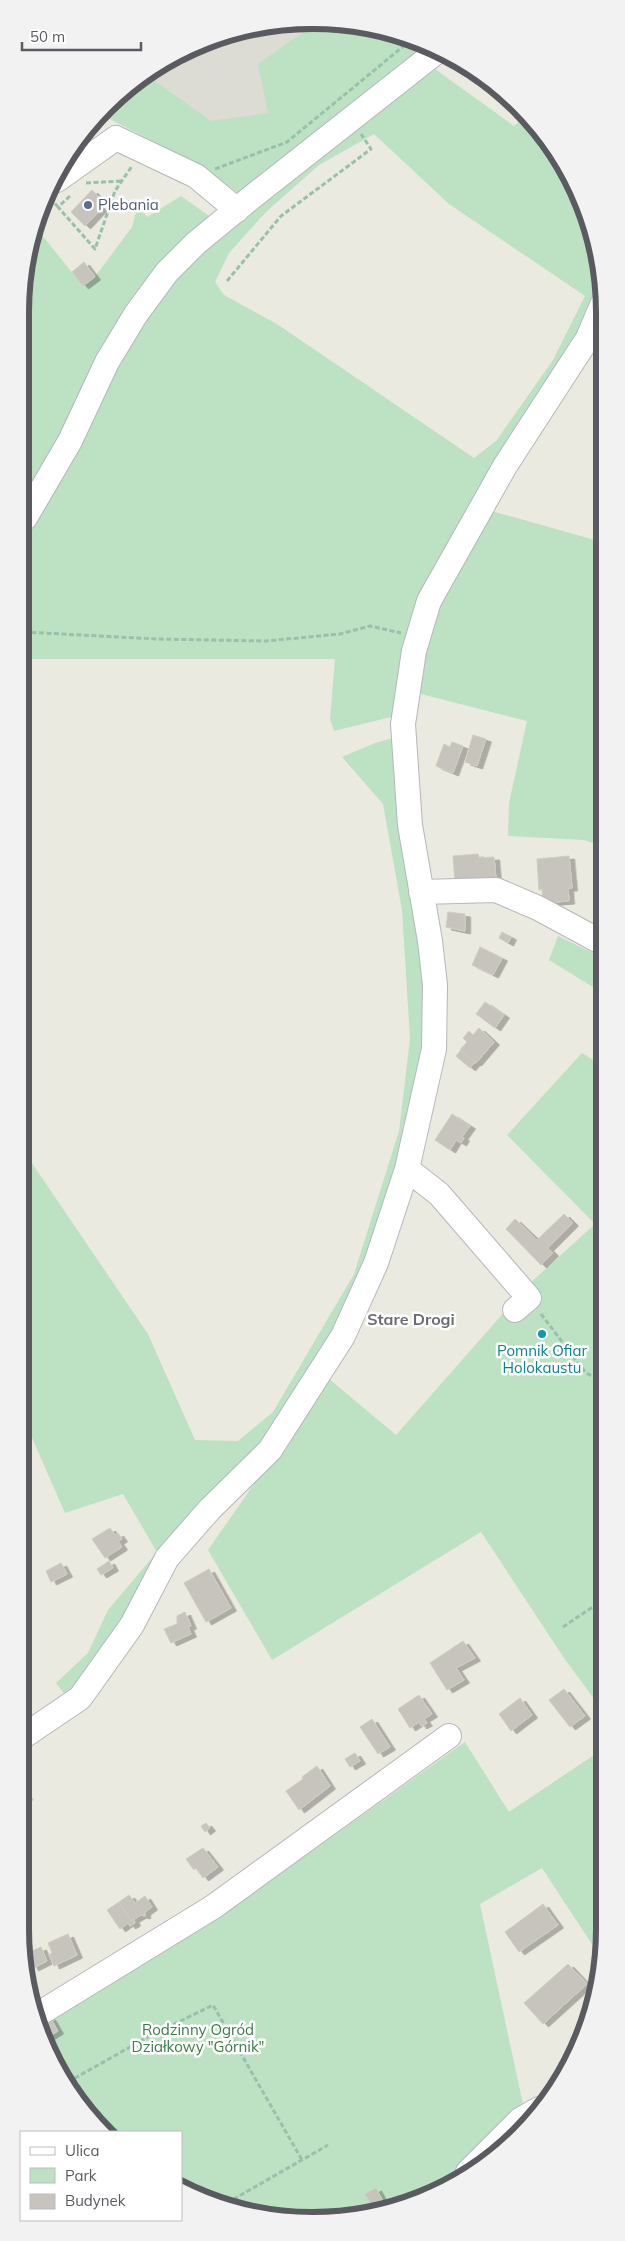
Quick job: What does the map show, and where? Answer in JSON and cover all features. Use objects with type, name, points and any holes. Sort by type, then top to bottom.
[{"type":"street","points":[[29,511],[70,441],[107,362],[136,314],[167,272],[196,243],[432,55]]},
{"type":"street","points":[[64,188],[116,138],[196,176],[237,210]]},
{"type":"street","points":[[29,1733],[80,1698],[132,1625],[167,1558],[209,1510],[276,1443],[343,1336],[376,1262],[407,1169],[434,1049],[435,985],[430,941],[410,825],[403,724],[414,651],[429,601],[505,466],[588,338],[596,319]]},
{"type":"street","points":[[421,892],[496,890],[538,908],[596,939]]},
{"type":"street","points":[[407,1169],[439,1194],[522,1304]]},
{"type":"street","points":[[41,2012],[213,1907],[449,1736]]},
{"type":"street","points":[[490,2150],[525,2117]]},
{"type":"path","points":[[196,176],[286,142],[405,45]]},
{"type":"path","points":[[227,281],[281,216],[371,149],[351,119]]},
{"type":"path","points":[[52,200],[94,249],[115,191],[122,181],[85,183]]},
{"type":"path","points":[[58,207],[64,188]]},
{"type":"path","points":[[29,632],[156,639],[266,640],[340,634],[370,626],[389,629],[418,638]]},
{"type":"path","points":[[522,1304],[585,1372],[596,1379]]},
{"type":"path","points":[[563,1628],[596,1605]]},
{"type":"path","points":[[73,2079],[146,2038],[213,2004],[302,2160]]},
{"type":"path","points":[[230,2200],[328,2145]]},
{"type":"shaded area","points":[[294,29],[331,29],[364,33],[285,139],[108,116],[140,87],[171,67],[204,50],[239,38]]},
{"type":"green space","points":[[308,29],[331,29],[368,34],[422,51],[239,194],[205,168],[107,117],[125,99],[152,79],[211,121],[268,113],[258,64]]},
{"type":"green space","points":[[435,69],[514,126],[521,120],[548,155],[575,204],[587,239],[594,275],[596,307],[470,508],[399,715],[334,731],[330,719],[335,659],[29,659],[29,294],[34,257],[40,233],[83,286],[97,274],[132,227],[138,205],[147,217],[181,196],[209,216],[162,263],[143,322],[202,249]],"holes":[[[374,134],[449,204],[585,296],[553,360],[496,441],[474,458],[277,324],[224,295],[215,282],[229,253],[266,212],[319,165]]]},
{"type":"green space","points":[[88,139],[95,143],[78,153]]},
{"type":"green space","points":[[488,510],[596,540],[596,844],[584,840],[508,836],[509,803],[527,721],[421,694],[424,637],[444,584]]},
{"type":"green space","points":[[400,736],[428,978],[423,1070],[372,1258],[301,1396],[127,1623],[66,1696],[56,1683],[88,1653],[108,1610],[157,1552],[123,1494],[65,1513],[29,1431],[29,1159],[148,1334],[195,1440],[238,1441],[273,1412],[354,1274],[399,1131],[410,1039],[402,910],[383,804],[342,757],[375,743]]},
{"type":"green space","points":[[558,936],[596,955],[596,989],[549,960]]},
{"type":"green space","points":[[582,1053],[596,1062],[596,1702],[564,1658],[481,1532],[272,1660],[208,1550],[328,1378],[396,1435],[529,1284],[595,1224],[507,1135]]},
{"type":"green space","name":"Rodzinny Ogród Działkowy \"Górnik\"","points":[[465,1742],[509,1812],[596,1754],[596,1950],[542,1868],[480,1904],[524,2109],[445,2179],[421,2191],[386,2203],[331,2212],[294,2212],[239,2203],[204,2191],[182,2180],[182,2131],[114,2131],[99,2116],[77,2086],[58,2054],[44,2019],[235,1906]]},
{"type":"building","name":"Plebania","points":[[92,190],[100,198],[96,203],[102,208],[85,226],[71,212]]},
{"type":"building","points":[[84,262],[95,277],[83,286],[72,272]]},
{"type":"building","points":[[473,735],[486,739],[477,766],[465,762]]},
{"type":"building","points":[[452,742],[463,746],[453,773],[436,766],[444,744],[450,747]]},
{"type":"building","points":[[478,854],[479,858],[494,857],[496,879],[455,883],[453,856]]},
{"type":"building","points":[[569,856],[572,888],[568,888],[569,901],[543,903],[542,889],[539,890],[537,859]]},
{"type":"building","points":[[448,912],[465,914],[465,931],[446,927]]},
{"type":"building","points":[[502,932],[511,937],[508,943],[499,938]]},
{"type":"building","points":[[480,947],[502,958],[493,975],[472,965]]},
{"type":"building","points":[[485,1002],[504,1015],[495,1028],[476,1014]]},
{"type":"building","points":[[479,1028],[494,1042],[476,1063],[460,1050],[467,1042],[463,1038],[469,1031],[473,1035]]},
{"type":"building","points":[[461,1050],[475,1062],[470,1068],[456,1056]]},
{"type":"building","points":[[452,1114],[470,1126],[462,1137],[464,1138],[461,1143],[456,1140],[450,1150],[435,1140]]},
{"type":"building","points":[[564,1214],[573,1223],[548,1248],[553,1253],[541,1265],[506,1229],[515,1219],[537,1240]]},
{"type":"building","points":[[110,1528],[115,1535],[118,1533],[122,1539],[118,1541],[122,1547],[105,1558],[92,1539]]},
{"type":"building","points":[[109,1561],[113,1568],[101,1575],[97,1569]]},
{"type":"building","points":[[61,1563],[67,1574],[51,1582],[46,1571]]},
{"type":"building","points":[[209,1569],[231,1608],[206,1622],[184,1583]]},
{"type":"building","points":[[185,1612],[191,1626],[188,1627],[191,1634],[171,1643],[164,1629],[177,1624],[177,1616]]},
{"type":"building","points":[[463,1641],[475,1658],[456,1668],[464,1680],[447,1690],[430,1663]]},
{"type":"building","points":[[564,1689],[585,1716],[570,1727],[549,1700]]},
{"type":"building","points":[[419,1695],[432,1714],[424,1719],[427,1723],[421,1726],[419,1722],[410,1728],[398,1709]]},
{"type":"building","points":[[520,1698],[532,1715],[511,1731],[499,1714]]},
{"type":"building","points":[[372,1719],[390,1747],[378,1754],[360,1727]]},
{"type":"building","points":[[355,1753],[360,1761],[350,1767],[345,1759]]},
{"type":"building","points":[[317,1766],[330,1786],[299,1810],[286,1791]]},
{"type":"building","points":[[206,1823],[210,1828],[205,1832],[201,1826]]},
{"type":"building","points":[[203,1848],[218,1867],[203,1878],[186,1859]]},
{"type":"building","points":[[129,1895],[135,1903],[145,1896],[152,1907],[145,1912],[145,1916],[141,1915],[131,1921],[119,1902]]},
{"type":"building","points":[[119,1902],[131,1921],[133,1919],[135,1923],[130,1926],[128,1923],[120,1929],[107,1910]]},
{"type":"building","points":[[543,1904],[558,1925],[519,1952],[505,1932]]},
{"type":"building","points":[[68,1934],[77,1955],[54,1966],[49,1955],[52,1953],[48,1943]]},
{"type":"building","points":[[41,1947],[47,1961],[33,1968],[30,1952]]},
{"type":"building","points":[[568,1964],[587,1984],[543,2024],[524,2003]]},
{"type":"building","points":[[50,2017],[58,2031],[50,2036],[44,2021]]},
{"type":"building","points":[[376,2188],[384,2203],[372,2206],[365,2194]]},
{"type":"place","name":"Plebania","points":[[88,205]]},
{"type":"place","name":"Pomnik Ofiar Holokaustu","points":[[542,1334]]},
{"type":"district","name":"Stare Drogi","points":[[411,1319]]}]
